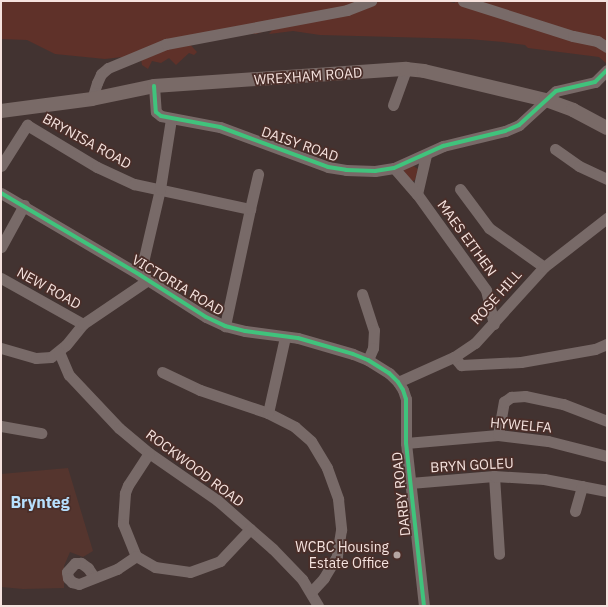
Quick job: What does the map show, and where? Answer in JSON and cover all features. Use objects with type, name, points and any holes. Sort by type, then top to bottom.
[{"type":"main road","name":"WREXHAM ROAD","points":[[1,111],[92,99],[154,86],[406,69],[431,73],[546,100],[573,110],[607,128]]},
{"type":"street","points":[[92,99],[97,83],[102,74],[108,68],[166,44],[347,10],[371,1]]},
{"type":"street","points":[[463,1],[573,36],[597,41],[607,47]]},
{"type":"street","points":[[393,105],[406,69]]},
{"type":"street","name":"DAISY ROAD","points":[[154,86],[156,112],[161,116],[220,127],[328,167],[346,170],[374,171],[394,168],[426,155],[443,146],[496,134],[511,129],[519,125],[556,91],[595,82],[607,70]]},
{"type":"street","points":[[1,348],[43,358],[51,357],[59,352],[83,324],[144,278],[171,119]]},
{"type":"street","name":"BRYNISA ROAD","points":[[1,166],[28,125],[97,167],[134,184],[250,210]]},
{"type":"street","points":[[555,149],[579,166],[607,179]]},
{"type":"street","points":[[417,194],[426,155]]},
{"type":"street","name":"MAES EITHEN","points":[[394,168],[417,194],[486,290],[494,324]]},
{"type":"street","points":[[225,326],[258,174]]},
{"type":"street","points":[[460,189],[489,228],[544,267]]},
{"type":"street","name":"VICTORIA ROAD","points":[[1,193],[144,278],[189,308],[225,326],[245,331],[298,338],[368,360],[388,373],[398,382]]},
{"type":"street","points":[[1,247],[24,206]]},
{"type":"street","name":"ROSE HILL","points":[[398,382],[454,357],[475,343],[494,324],[544,267],[607,218]]},
{"type":"street","name":"NEW ROAD","points":[[1,278],[83,324]]},
{"type":"street","points":[[362,294],[374,330],[374,348],[368,360]]},
{"type":"street","points":[[268,413],[285,337]]},
{"type":"street","points":[[454,357],[461,365],[521,362],[595,349],[607,344]]},
{"type":"street","name":"ROCKWOOD ROAD","points":[[59,352],[69,376],[119,428],[149,453],[217,500],[250,529],[298,574],[311,592],[318,606]]},
{"type":"street","points":[[162,372],[200,390],[268,413],[295,427],[311,441],[327,468],[338,499],[341,530],[338,556],[324,578],[311,592]]},
{"type":"street","name":"DARBY ROAD","points":[[398,382],[406,399],[406,443],[424,606]]},
{"type":"street","points":[[498,435],[504,402],[511,398],[525,396],[563,404],[607,421]]},
{"type":"street","points":[[1,426],[41,433]]},
{"type":"street","name":"HYWELFA","points":[[406,443],[498,435],[548,441],[607,456]]},
{"type":"street","points":[[149,453],[128,485],[125,493],[123,524],[136,556],[155,567],[190,572],[220,560],[250,529]]},
{"type":"street","points":[[494,476],[499,554]]},
{"type":"street","name":"BRYN GOLEU","points":[[410,483],[494,476],[544,479],[607,491]]},
{"type":"street","points":[[575,512],[582,486]]},
{"type":"street","points":[[94,577],[117,569],[136,556]]},
{"type":"shaded area","points":[[1,1],[445,1],[455,3],[455,1],[607,1],[607,64],[599,57],[528,48],[525,45],[503,42],[469,39],[320,35],[293,31],[269,34],[274,28],[256,34],[249,33],[185,39],[197,52],[194,55],[189,53],[176,65],[169,58],[161,63],[152,61],[148,69],[142,65],[141,59],[131,56],[105,59],[55,54],[27,40],[1,39]]},
{"type":"shaded area","points":[[412,165],[418,169],[415,180],[411,182],[404,171],[405,168]]},
{"type":"shaded area","points":[[68,468],[93,551],[83,557],[70,552],[64,566],[64,588],[23,589],[1,587],[1,474]]},
{"type":"cycle path","points":[[154,86],[156,112],[161,116],[220,127],[328,167],[346,170],[375,171],[394,168],[443,146],[505,131],[519,125],[556,91],[595,82],[607,70]]},
{"type":"cycle path","points":[[1,193],[140,275],[206,317],[225,326],[245,331],[298,338],[353,354],[368,360],[389,373],[398,382],[406,399],[406,443],[424,606]]},
{"type":"place","name":"WCBC Housing Estate Office","points":[[397,555]]},
{"type":"district","name":"Brynteg","points":[[40,502]]}]
